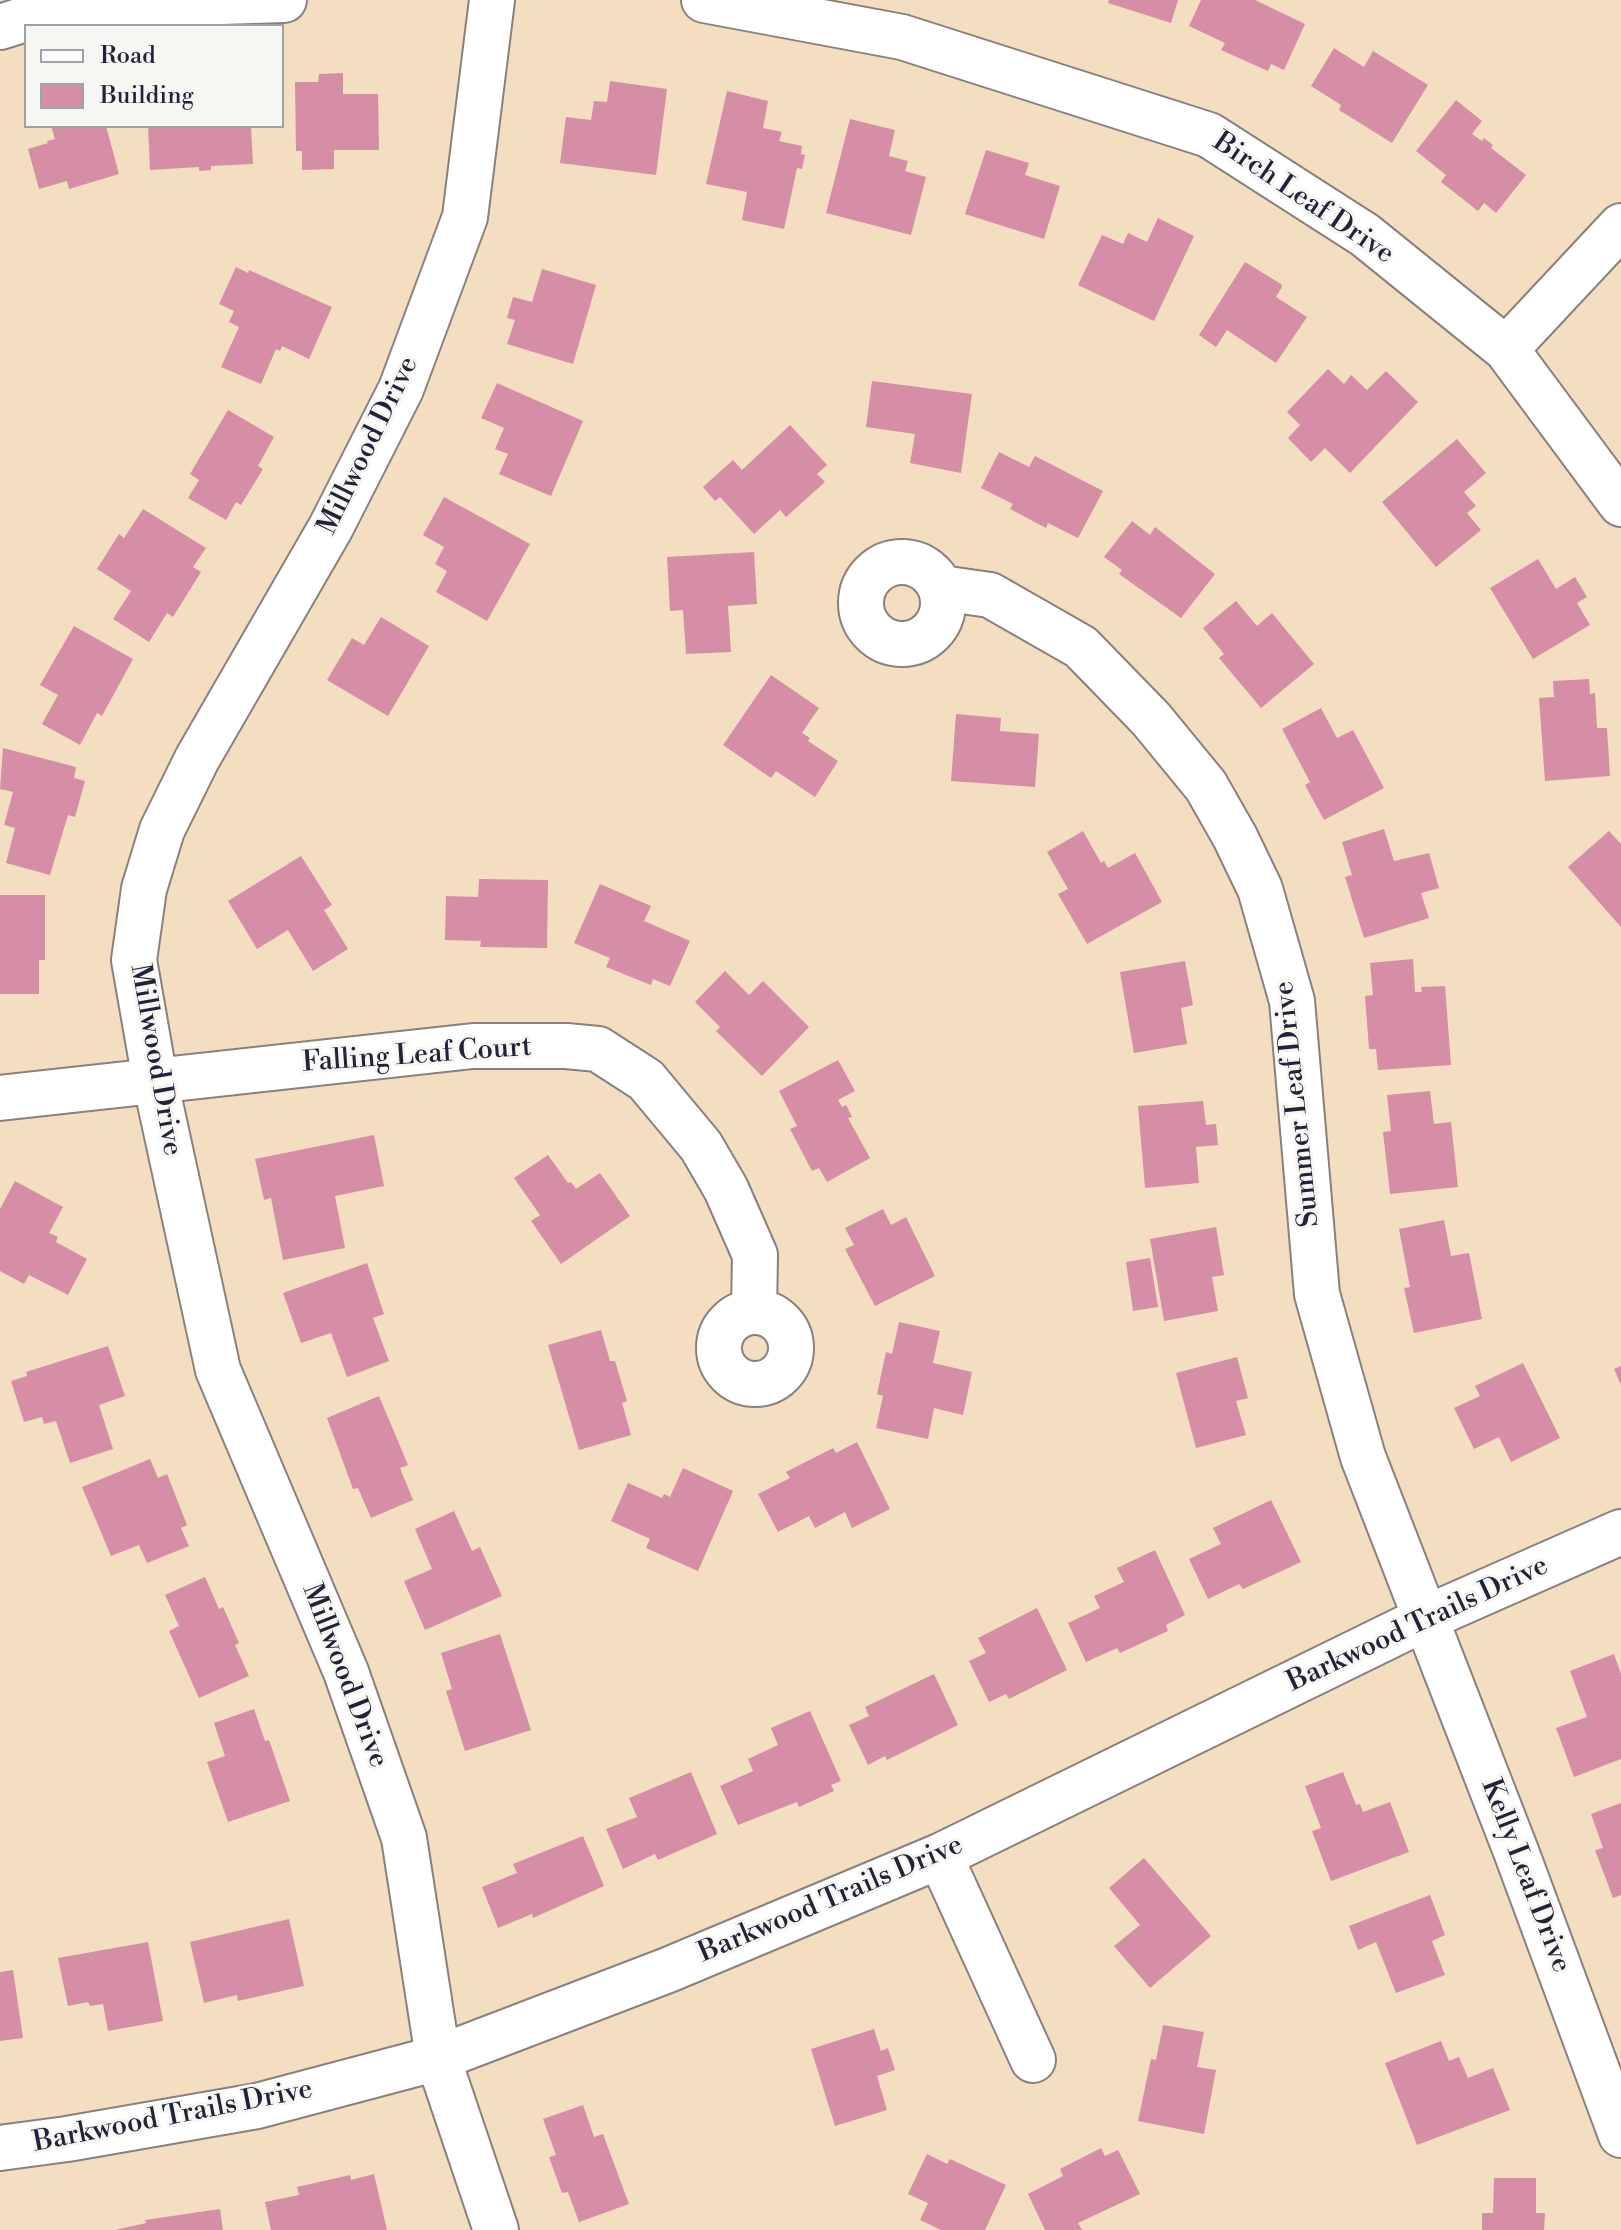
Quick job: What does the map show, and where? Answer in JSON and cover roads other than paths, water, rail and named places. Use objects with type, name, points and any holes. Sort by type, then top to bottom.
[{"type":"street","points":[[0,27],[64,7],[284,0]]},
{"type":"street","name":"Millwood Drive","points":[[438,2058],[404,1838],[346,1672],[218,1370],[155,1080],[134,960],[144,889],[158,845],[197,759],[331,527],[401,389],[465,217],[492,0]]},
{"type":"street","name":"Birch Leaf Drive","points":[[704,0],[902,37],[1209,135],[1365,235],[1506,349],[1621,504]]},
{"type":"street","points":[[1506,349],[1621,226]]},
{"type":"street","name":"Summer Leaf Drive","points":[[941,588],[990,595],[1081,647],[1151,719],[1206,786],[1260,889],[1292,1001],[1317,1294],[1363,1457],[1426,1618]]},
{"type":"street","name":"Falling Leaf Court","points":[[0,1098],[473,1046],[598,1049],[646,1080],[701,1146],[726,1189],[755,1255],[754,1311]]},
{"type":"street","name":"Barkwood Trails Drive","points":[[0,2148],[257,2106],[438,2058],[668,1970],[940,1856],[1426,1618],[1621,1532]]},
{"type":"street","name":"Kelly Leaf Drive","points":[[1426,1618],[1621,2135]]},
{"type":"street","points":[[940,1856],[1033,2060]]},
{"type":"street","points":[[438,2058],[496,2230]]}]
